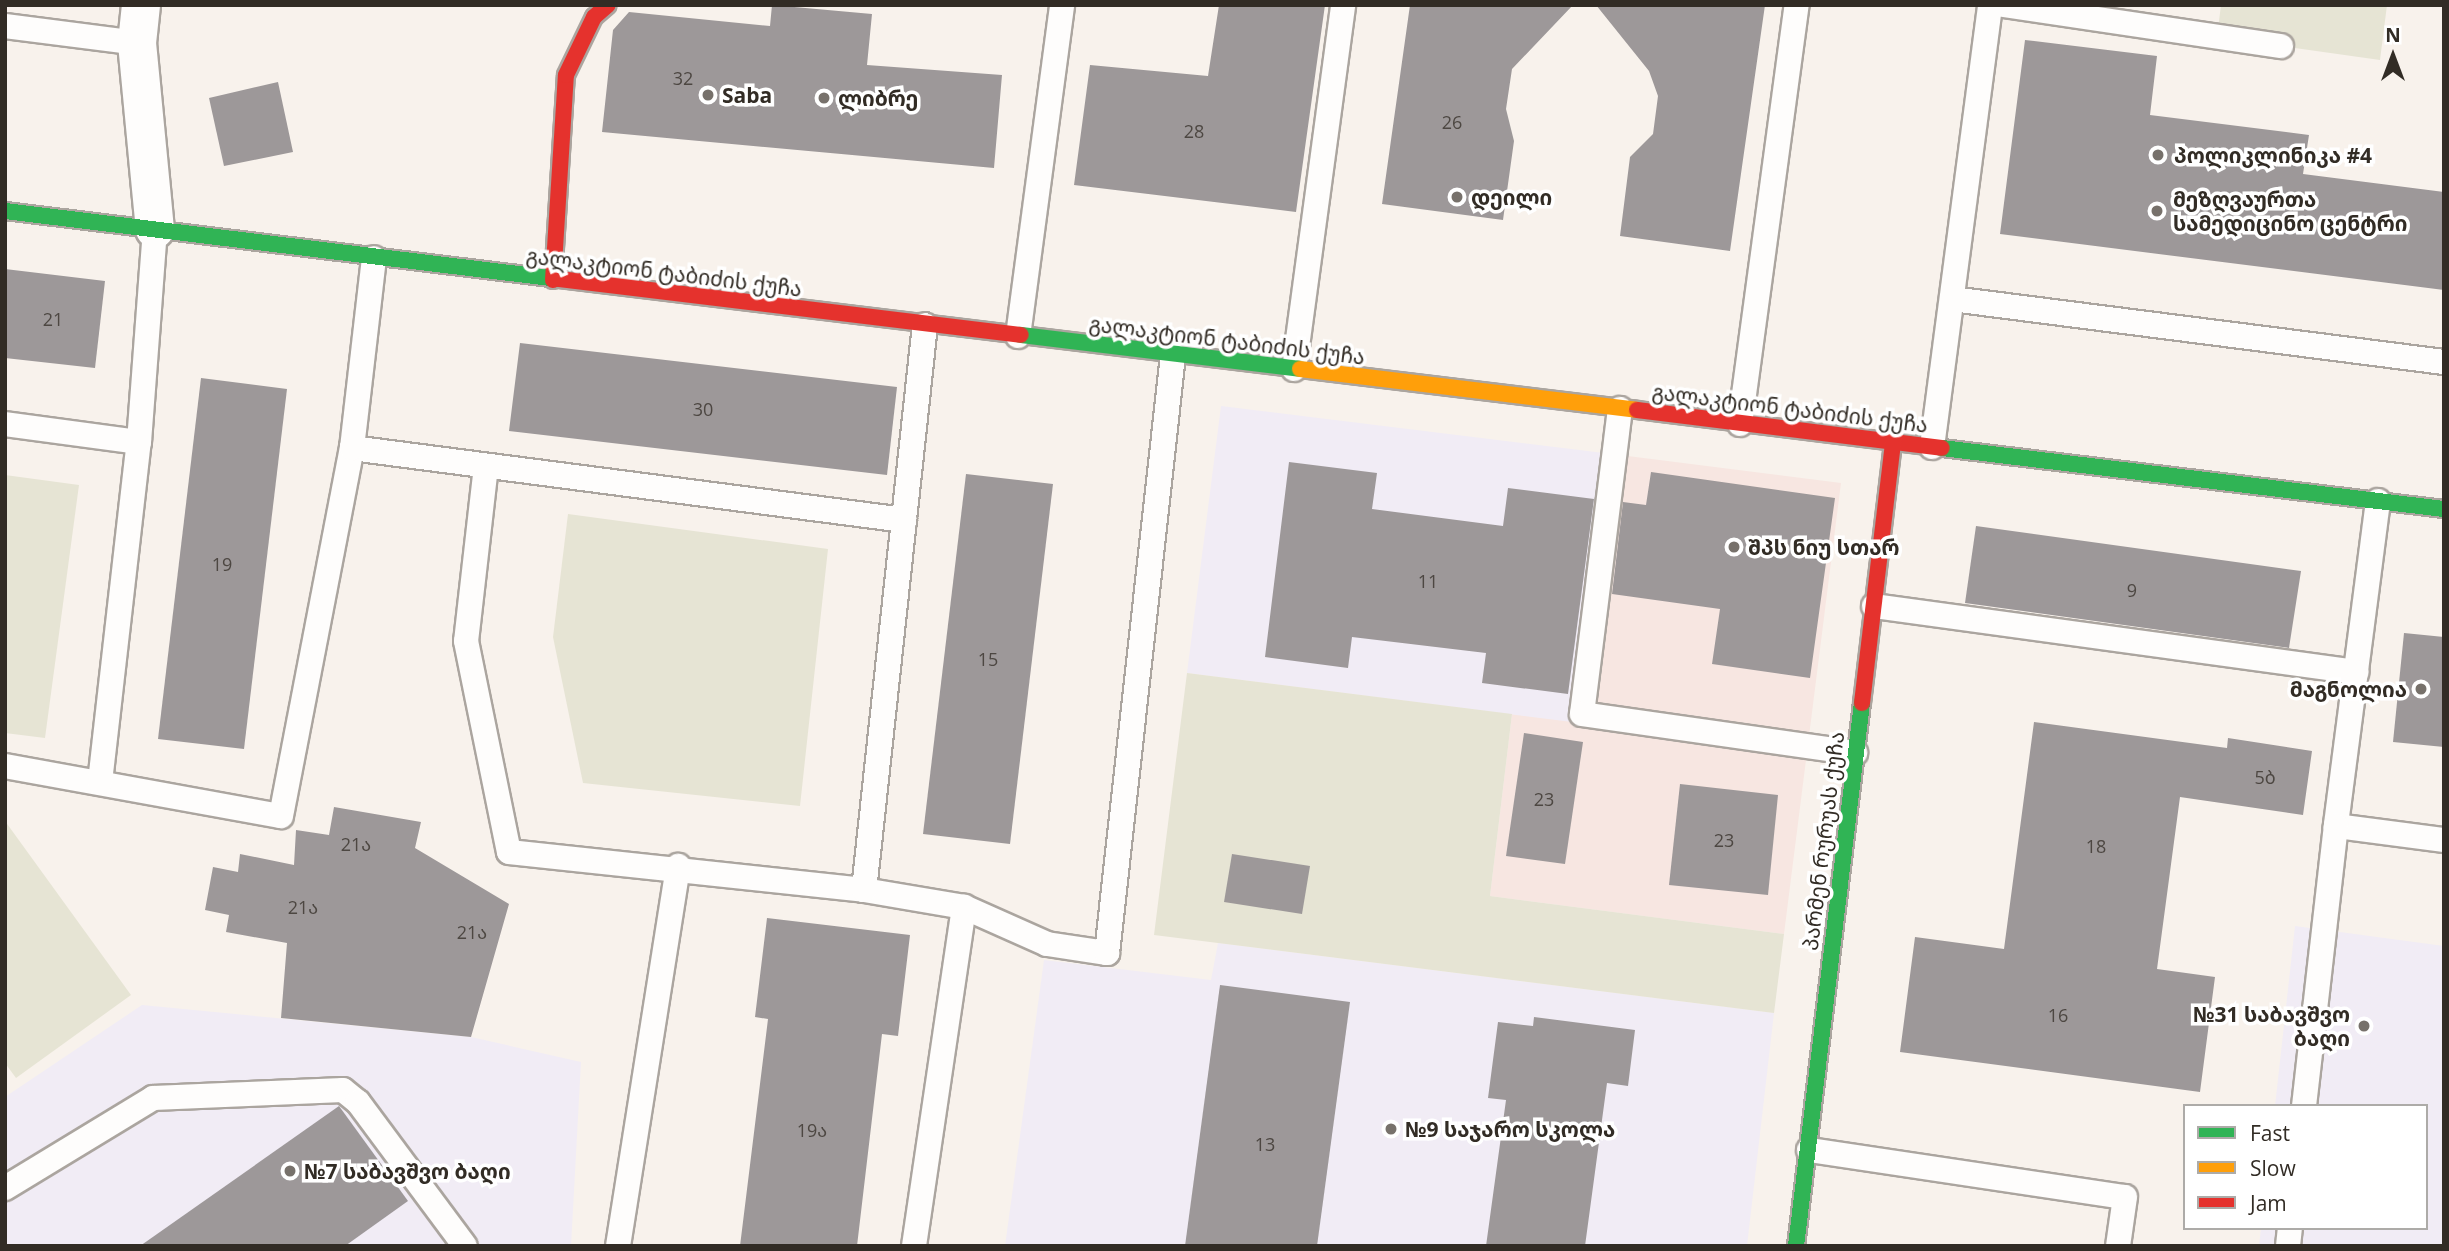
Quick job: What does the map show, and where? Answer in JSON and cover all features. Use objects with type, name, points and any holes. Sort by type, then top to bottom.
[{"type":"street","points":[[141,5],[137,43],[155,229]]},
{"type":"street","points":[[553,280],[566,75],[594,17],[608,5]]},
{"type":"street","name":"გალაკტიონ ტაბიძის ქუჩა","points":[[5,211],[1018,337],[2444,509]]},
{"type":"street","name":"პარმენ რურუას ქუჩა","points":[[1796,1246],[1894,442]]},
{"type":"lane","points":[[1018,337],[1062,5]]},
{"type":"lane","points":[[1294,369],[1343,5]]},
{"type":"lane","points":[[1740,424],[1797,5]]},
{"type":"lane","points":[[1932,447],[1990,5]]},
{"type":"lane","points":[[2003,5],[2281,46]]},
{"type":"lane","points":[[5,26],[137,43]]},
{"type":"lane","points":[[100,782],[139,442],[155,229]]},
{"type":"lane","points":[[5,766],[281,816],[352,448],[374,258]]},
{"type":"lane","points":[[1952,299],[2444,362]]},
{"type":"lane","points":[[864,890],[925,325]]},
{"type":"lane","points":[[486,466],[466,641],[509,852],[678,866],[864,890],[964,907],[1047,944],[1107,953],[1173,355]]},
{"type":"lane","points":[[1620,409],[1582,714],[1855,753]]},
{"type":"lane","points":[[5,424],[139,442]]},
{"type":"lane","points":[[352,448],[904,520]]},
{"type":"lane","points":[[2304,1104],[2336,826],[2378,501]]},
{"type":"lane","points":[[1874,606],[2357,672]]},
{"type":"lane","points":[[2336,826],[2444,840]]},
{"type":"lane","points":[[618,1246],[678,866]]},
{"type":"lane","points":[[914,1246],[964,907]]},
{"type":"lane","points":[[5,1188],[153,1098],[343,1090],[358,1102],[465,1246]]},
{"type":"lane","points":[[1809,1150],[2125,1197],[2118,1246]]},
{"type":"shaded area","points":[[2221,5],[2387,5],[2380,60],[2217,37]]},
{"type":"shaded area","points":[[1221,406],[1604,453],[1572,722],[1187,673]]},
{"type":"shaded area","points":[[1604,453],[1841,483],[1784,934],[1490,896],[1512,714],[1572,721]]},
{"type":"shaded area","points":[[5,475],[79,485],[45,738],[5,733]]},
{"type":"shaded area","points":[[568,514],[828,549],[800,806],[583,783],[553,637]]},
{"type":"shaded area","points":[[1187,673],[1512,714],[1490,896],[1784,934],[1774,1013],[1154,935]]},
{"type":"shaded area","points":[[5,821],[131,995],[16,1078],[5,1063]]},
{"type":"shaded area","name":"№31 საბავშვო ბაღი","points":[[2295,926],[2444,946],[2444,1246],[2259,1246],[2261,1230],[2428,1230],[2428,1104],[2275,1104]]},
{"type":"shaded area","name":"№9 საჯარო სკოლა","points":[[1218,943],[1774,1013],[1747,1246],[1005,1246],[1044,960],[1211,980]]},
{"type":"shaded area","name":"№7 საბავშვო ბაღი","points":[[142,1005],[471,1037],[581,1062],[571,1246],[5,1246],[5,1097]]},
{"type":"building","points":[[772,5],[872,14],[867,65],[1002,75],[994,168],[602,132],[613,30],[629,12],[770,26]]},
{"type":"building","points":[[1219,5],[1325,5],[1296,212],[1074,185],[1090,65],[1208,76]]},
{"type":"building","points":[[1410,5],[1573,5],[1512,69],[1506,109],[1514,141],[1503,220],[1382,204]]},
{"type":"building","points":[[1596,5],[1765,5],[1730,251],[1620,236],[1630,157],[1653,134],[1658,96],[1649,71]]},
{"type":"building","name":"პოლიკლინიკა #4","points":[[2025,40],[2157,56],[2150,115],[2309,135],[2303,174],[2444,192],[2444,290],[2000,234]]},
{"type":"building","points":[[278,82],[293,152],[224,166],[209,98]]},
{"type":"building","points":[[5,269],[105,281],[95,368],[5,358]]},
{"type":"building","points":[[520,343],[897,387],[887,475],[509,431]]},
{"type":"building","points":[[201,378],[287,389],[244,749],[158,739]]},
{"type":"building","points":[[1289,462],[1377,473],[1372,509],[1503,526],[1508,488],[1594,499],[1568,694],[1482,683],[1486,653],[1352,637],[1348,668],[1265,657]]},
{"type":"building","name":"შპს ნიუ სთარ","points":[[1651,472],[1835,498],[1810,678],[1712,664],[1720,609],[1612,594],[1623,502],[1646,505]]},
{"type":"building","points":[[966,474],[1053,484],[1010,844],[923,834]]},
{"type":"building","points":[[1976,526],[2301,571],[2289,648],[1965,603]]},
{"type":"building","name":"მაგნოლია","points":[[2404,633],[2444,637],[2444,747],[2393,742]]},
{"type":"building","points":[[2034,722],[2227,748],[2228,738],[2312,751],[2303,815],[2180,797],[2157,969],[2215,977],[2200,1092],[1900,1052],[1915,937],[2004,949]]},
{"type":"building","points":[[1524,733],[1583,742],[1565,864],[1506,856]]},
{"type":"building","points":[[1680,784],[1778,795],[1768,895],[1669,885]]},
{"type":"building","points":[[334,807],[421,822],[415,848],[509,904],[471,1037],[281,1018],[287,943],[226,932],[229,915],[205,910],[213,867],[238,872],[240,854],[294,865],[296,830],[329,835]]},
{"type":"building","points":[[1232,854],[1310,866],[1302,914],[1224,902]]},
{"type":"building","points":[[767,918],[910,935],[898,1036],[882,1034],[857,1246],[740,1246],[768,1019],[755,1017]]},
{"type":"building","points":[[1220,985],[1350,1002],[1317,1246],[1185,1246]]},
{"type":"building","points":[[1534,1017],[1635,1030],[1628,1086],[1607,1083],[1585,1246],[1486,1246],[1506,1100],[1488,1098],[1498,1022],[1533,1026]]},
{"type":"building","points":[[339,1106],[408,1201],[345,1246],[140,1246]]},
{"type":"traffic: fast","points":[[5,211],[559,279]]},
{"type":"traffic: fast","points":[[1021,335],[1300,369]]},
{"type":"traffic: fast","points":[[1942,448],[2444,509]]},
{"type":"traffic: fast","points":[[1796,1246],[1862,703]]},
{"type":"traffic: slow","points":[[1300,369],[1637,410]]},
{"type":"traffic: jam","points":[[553,280],[566,75],[594,17],[608,5]]},
{"type":"traffic: jam","points":[[559,279],[1021,335]]},
{"type":"traffic: jam","points":[[1637,410],[1942,448]]},
{"type":"traffic: jam","points":[[1862,703],[1893,442]]},
{"type":"place","name":"Saba","points":[[708,95]]},
{"type":"place","name":"ლიბრე","points":[[824,98]]},
{"type":"place","name":"პოლიკლინიკა #4","points":[[2158,155]]},
{"type":"place","name":"დეილი","points":[[1457,197]]},
{"type":"place","name":"მეზღვაურთა სამედიცინო ცენტრი","points":[[2157,211]]},
{"type":"place","name":"შპს ნიუ სთარ","points":[[1734,547]]},
{"type":"place","name":"მაგნოლია","points":[[2421,689]]},
{"type":"place","name":"№31 საბავშვო ბაღი","points":[[2364,1026]]},
{"type":"place","name":"№9 საჯარო სკოლა","points":[[1391,1129]]},
{"type":"place","name":"№7 საბავშვო ბაღი","points":[[290,1171]]}]
